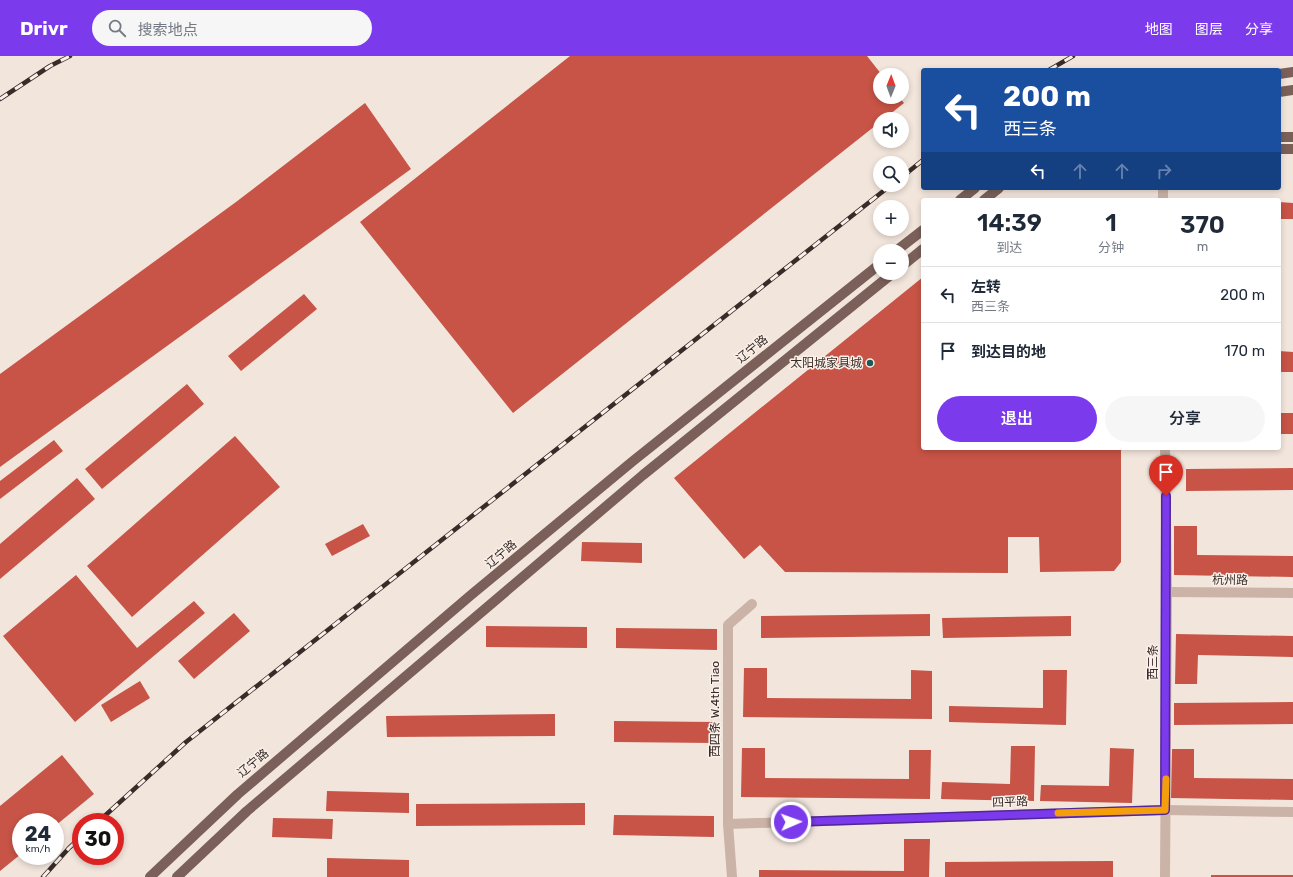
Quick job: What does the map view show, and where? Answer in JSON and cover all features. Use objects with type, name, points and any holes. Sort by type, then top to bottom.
[{"type":"main road","points":[[1281,74],[1293,72]]},
{"type":"main road","points":[[1281,92],[1293,90]]},
{"type":"main road","points":[[1281,137],[1293,137]]},
{"type":"main road","points":[[1281,149],[1293,149]]},
{"type":"main road","points":[[962,198],[972,190]]},
{"type":"main road","points":[[986,198],[996,190]]},
{"type":"main road","points":[[905,244],[921,232]]},
{"type":"main road","points":[[909,260],[921,251]]},
{"type":"main road","name":"辽宁路","points":[[150,877],[238,794],[465,600],[633,461],[873,270]]},
{"type":"main road","points":[[177,877],[247,811],[643,475],[884,280]]},
{"type":"street","name":"西三条","points":[[1165,450],[1167,592],[1165,877]]},
{"type":"street","name":"杭州路","points":[[1167,592],[1293,593]]},
{"type":"street","name":"西四条 W.4th Tiao","points":[[732,877],[728,824],[728,625],[752,604]]},
{"type":"street","name":"四平路","points":[[728,824],[1165,810],[1293,812]]},
{"type":"building","points":[[570,56],[867,56],[876,68],[873,68],[873,104],[903,104],[893,112],[873,112],[873,128],[513,413],[360,222]]},
{"type":"building","points":[[365,103],[411,169],[0,467],[0,374],[236,202]]},
{"type":"building","points":[[1281,202],[1293,203],[1293,219],[1281,219]]},
{"type":"building","name":"太阳城家具城","points":[[921,279],[921,450],[1121,450],[1121,562],[1114,571],[1040,572],[1039,537],[1008,537],[1008,573],[785,572],[760,545],[744,559],[674,478]]},
{"type":"building","points":[[304,294],[317,309],[241,371],[228,356]]},
{"type":"building","points":[[1281,351],[1293,352],[1293,372],[1281,372]]},
{"type":"building","points":[[187,384],[204,404],[102,489],[85,469]]},
{"type":"building","points":[[1281,413],[1293,413],[1293,434],[1281,434]]},
{"type":"building","points":[[235,436],[280,487],[132,617],[87,566]]},
{"type":"building","points":[[54,440],[63,451],[0,499],[0,481]]},
{"type":"building","points":[[1293,468],[1293,490],[1186,491],[1186,469]]},
{"type":"building","points":[[77,478],[95,499],[0,579],[0,544]]},
{"type":"building","points":[[363,524],[370,536],[332,556],[325,544]]},
{"type":"building","points":[[1174,526],[1197,526],[1197,555],[1293,556],[1293,577],[1174,575]]},
{"type":"building","points":[[582,542],[642,543],[642,563],[581,561]]},
{"type":"building","points":[[76,575],[137,648],[194,601],[205,613],[75,722],[3,636]]},
{"type":"building","points":[[234,613],[250,631],[194,679],[178,661]]},
{"type":"building","points":[[930,614],[930,636],[761,638],[761,616]]},
{"type":"building","points":[[1071,616],[1071,636],[943,638],[942,618]]},
{"type":"building","points":[[486,626],[587,627],[587,648],[486,647]]},
{"type":"building","points":[[616,628],[717,629],[717,650],[616,648]]},
{"type":"building","points":[[1176,634],[1293,636],[1293,657],[1198,655],[1197,684],[1175,684]]},
{"type":"building","points":[[744,668],[767,668],[767,698],[911,699],[911,670],[932,671],[932,719],[743,717]]},
{"type":"building","points":[[1043,670],[1067,670],[1066,725],[949,722],[949,706],[1043,708]]},
{"type":"building","points":[[140,681],[150,698],[111,722],[101,705]]},
{"type":"building","points":[[1293,702],[1293,724],[1174,725],[1174,703]]},
{"type":"building","points":[[555,714],[555,736],[387,737],[386,716]]},
{"type":"building","points":[[614,721],[715,722],[715,743],[614,742]]},
{"type":"building","points":[[1011,746],[1035,746],[1034,801],[941,799],[942,782],[1010,784]]},
{"type":"building","points":[[742,748],[765,748],[765,778],[909,779],[909,750],[931,750],[930,799],[741,797]]},
{"type":"building","points":[[1110,748],[1134,749],[1132,803],[1040,801],[1041,785],[1109,786]]},
{"type":"building","points":[[1172,749],[1194,749],[1194,778],[1293,779],[1293,800],[1171,798]]},
{"type":"building","points":[[62,755],[94,794],[64,819],[64,813],[12,813],[12,861],[0,871],[0,806]]},
{"type":"building","points":[[327,791],[409,793],[409,813],[326,811]]},
{"type":"building","points":[[585,803],[585,825],[416,826],[416,804]]},
{"type":"building","points":[[614,815],[714,816],[714,837],[613,835]]},
{"type":"building","points":[[273,818],[333,819],[332,839],[272,837]]},
{"type":"building","points":[[904,839],[930,839],[929,877],[759,877],[759,870],[904,871]]},
{"type":"building","points":[[327,858],[409,860],[409,877],[327,877]]},
{"type":"building","points":[[1113,861],[1113,877],[945,877],[945,862]]},
{"type":"building","points":[[1211,875],[1293,875],[1293,877],[1211,877]]},
{"type":"railway","points":[[0,99],[50,66],[70,56]]},
{"type":"railway","points":[[1052,68],[1073,56]]},
{"type":"railway","points":[[909,171],[921,162]]},
{"type":"railway","points":[[108,813],[186,742],[882,192]]},
{"type":"railway","points":[[43,877],[72,845]]},
{"type":"slow traffic","points":[[1058,813],[1165,810],[1166,779]]},
{"type":"place","name":"太阳城家具城","points":[[870,363]]},
{"type":"route","points":[[791,822],[1165,810],[1167,592],[1166,496]]}]
